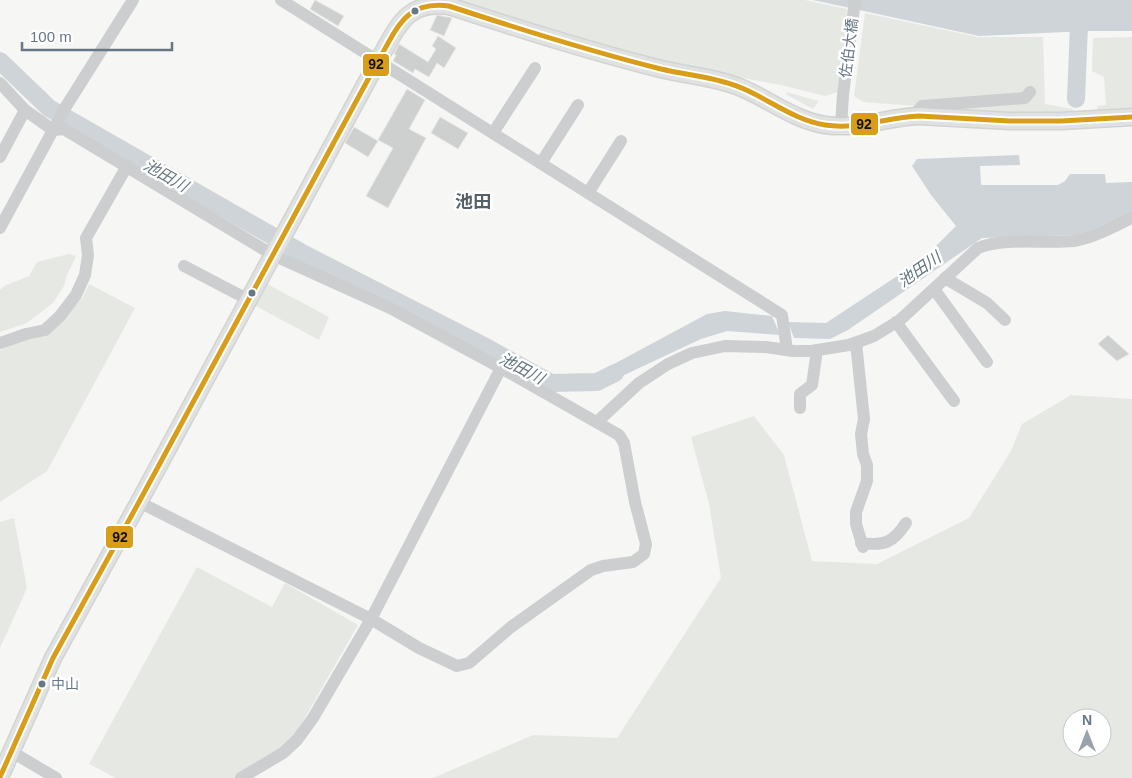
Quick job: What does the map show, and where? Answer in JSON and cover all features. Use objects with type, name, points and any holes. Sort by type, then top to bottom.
[{"type":"main road","points":[[0,777],[53,658],[140,502],[378,61],[408,14],[429,4],[443,4],[571,46],[662,69],[724,81],[749,90],[800,118],[825,125],[872,124],[913,116],[1010,122],[1132,117]]},
{"type":"street","points":[[0,228],[65,108],[133,0]]},
{"type":"street","points":[[281,0],[782,315],[787,350]]},
{"type":"street","name":"佐伯大橋","points":[[841,126],[855,0]]},
{"type":"street","points":[[493,134],[535,68]]},
{"type":"street","points":[[0,83],[25,110],[53,130],[64,129],[275,251],[390,308],[619,435],[624,443],[635,502],[646,544],[644,554],[633,562],[603,566],[591,570],[511,627],[468,663],[457,666],[419,648],[370,619],[140,502]]},
{"type":"street","points":[[913,116],[922,106],[1025,98],[1030,92]]},
{"type":"street","points":[[541,163],[578,105]]},
{"type":"street","points":[[0,157],[25,110]]},
{"type":"street","points":[[588,193],[621,141]]},
{"type":"street","points":[[0,343],[45,330],[60,316],[76,295],[85,276],[88,255],[86,238],[127,166]]},
{"type":"street","points":[[597,422],[639,383],[668,364],[692,353],[725,346],[812,351],[856,343],[874,336],[896,322],[974,251],[982,247],[993,244],[1076,240],[1094,235],[1132,218]]},
{"type":"street","points":[[184,266],[248,300]]},
{"type":"street","points":[[945,278],[987,303],[1005,320]]},
{"type":"street","points":[[934,289],[987,362]]},
{"type":"street","points":[[896,322],[954,402]]},
{"type":"street","points":[[856,343],[864,419],[861,434],[863,454],[867,465],[867,481],[856,512],[856,524],[862,545],[879,545],[892,540],[899,534],[906,523]]},
{"type":"street","points":[[800,408],[800,394],[812,385],[817,350]]},
{"type":"street","points":[[241,778],[283,753],[297,740],[313,718],[370,619],[501,368]]},
{"type":"street","points":[[12,752],[56,778]]},
{"type":"shaded area","points":[[455,0],[805,0],[847,9],[838,92],[825,96],[785,86],[678,65],[564,35]]},
{"type":"shaded area","points":[[865,13],[978,37],[1043,37],[1045,104],[1073,109],[1073,113],[995,112],[863,102],[854,96]]},
{"type":"shaded area","points":[[1132,37],[1132,110],[1098,113],[1097,106],[1106,105],[1104,77],[1092,71],[1093,38]]},
{"type":"shaded area","points":[[786,92],[819,101],[813,109],[787,95]]},
{"type":"shaded area","points":[[69,254],[76,256],[64,286],[53,303],[27,323],[0,332],[0,290],[4,286],[29,276],[37,262]]},
{"type":"shaded area","points":[[89,284],[135,308],[47,471],[0,502],[0,350],[56,326],[83,297]]},
{"type":"shaded area","points":[[267,284],[329,317],[319,340],[254,305]]},
{"type":"shaded area","points":[[1071,395],[1132,399],[1132,778],[433,778],[533,735],[617,738],[721,578],[709,504],[691,437],[754,416],[784,455],[812,561],[877,564],[969,518],[1011,451],[1022,424]]},
{"type":"shaded area","points":[[14,518],[27,588],[0,648],[0,522]]},
{"type":"shaded area","points":[[197,567],[272,607],[285,583],[358,625],[295,735],[283,747],[234,778],[116,778],[89,764]]},
{"type":"water","points":[[813,0],[1132,0],[1132,31],[979,36]]},
{"type":"water","points":[[1019,155],[1020,165],[980,166],[981,185],[1058,185],[1065,181],[1070,174],[1105,174],[1106,183],[1132,182],[1132,213],[1080,235],[982,238],[848,330],[830,339],[794,338],[788,322],[826,323],[923,259],[956,226],[931,195],[912,166],[917,159]]},
{"type":"water","points":[[725,311],[772,316],[780,335],[727,331],[701,339],[590,391],[599,372],[707,314]]},
{"type":"building","points":[[315,0],[344,16],[338,26],[310,9]]},
{"type":"building","points":[[437,15],[452,18],[444,36],[430,30]]},
{"type":"building","points":[[438,36],[456,48],[444,68],[437,63],[429,77],[415,69],[413,73],[393,61],[399,44],[428,62],[436,49],[432,46]]},
{"type":"building","points":[[407,89],[425,100],[409,129],[426,138],[388,208],[366,196],[393,148],[378,140]]},
{"type":"building","points":[[440,117],[468,133],[458,149],[431,133]]},
{"type":"building","points":[[354,127],[378,141],[368,157],[345,143]]},
{"type":"building","points":[[1108,335],[1129,354],[1117,361],[1098,344]]},
{"type":"waterway","name":"池田川","points":[[1076,99],[1080,0]]},
{"type":"waterway","name":"池田川","points":[[0,61],[49,108],[304,254],[482,345],[551,383],[597,382],[615,373]]},
{"type":"transit line","name":"92","points":[[0,777],[53,658],[378,61],[397,28],[412,12],[434,5],[449,6],[607,55],[737,86],[799,117],[825,125],[861,125],[919,116],[1010,121],[1061,121],[1132,117]]},
{"type":"place","name":"中山","points":[[42,684]]},
{"type":"district","name":"池田","points":[[473,202]]}]
